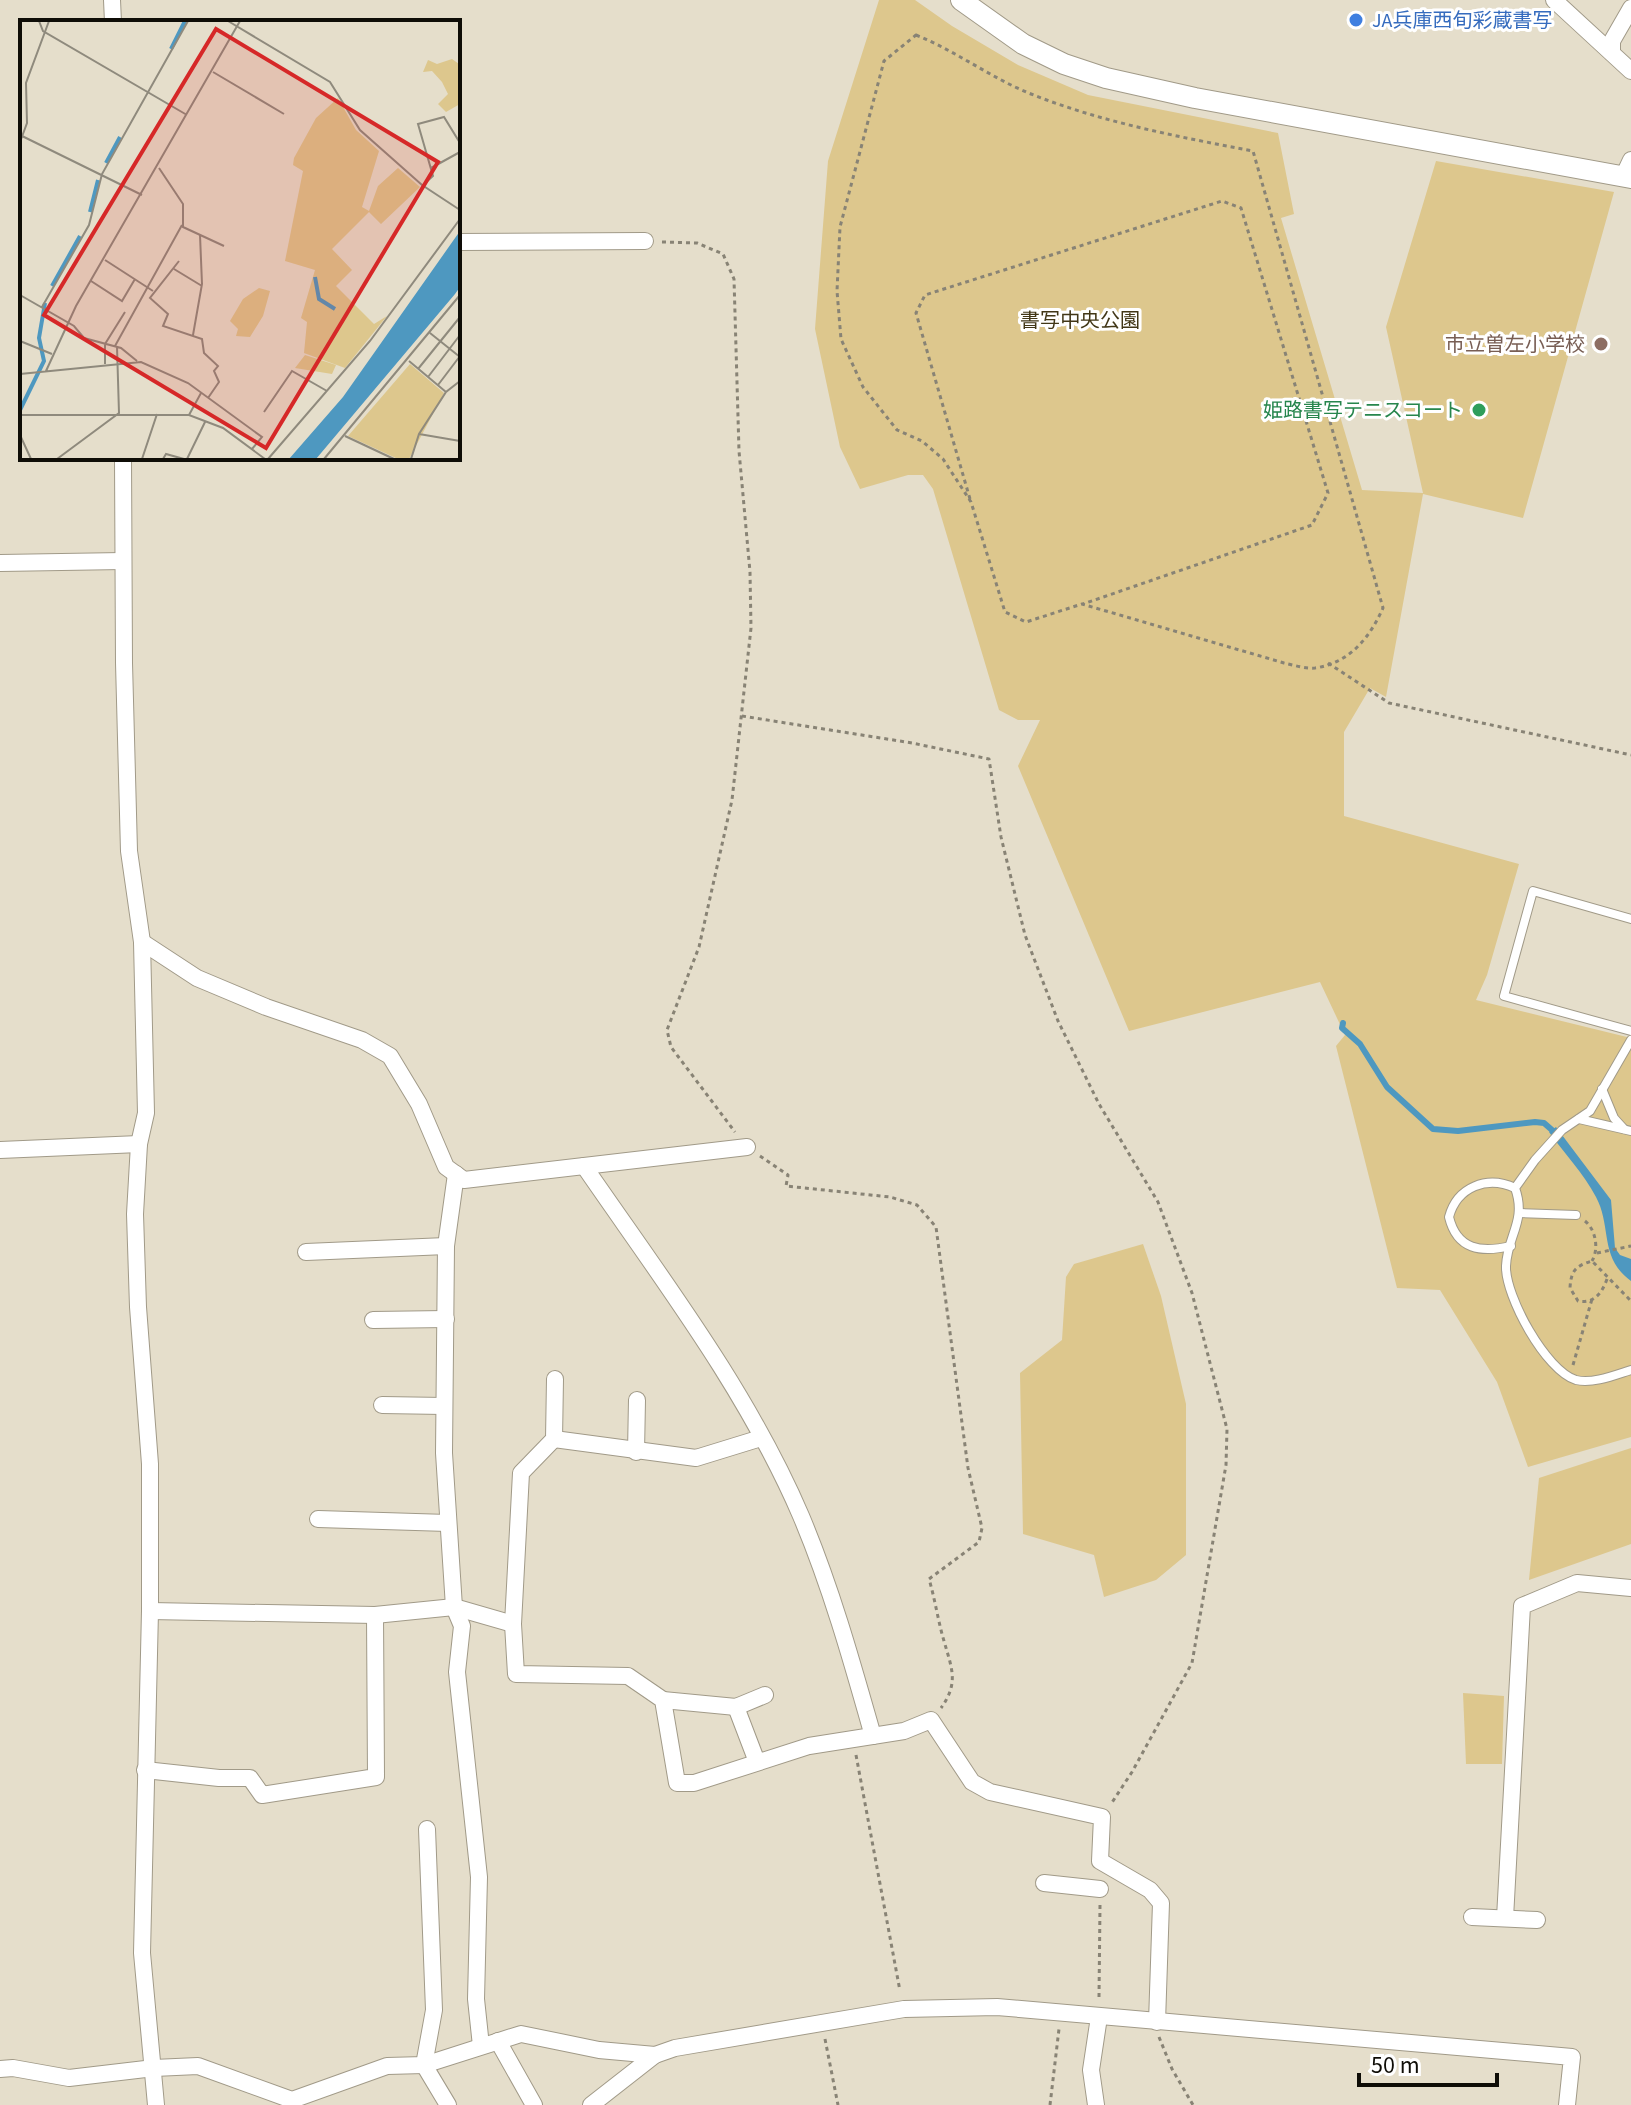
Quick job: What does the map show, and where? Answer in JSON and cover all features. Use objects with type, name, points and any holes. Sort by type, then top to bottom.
[{"type":"street","points":[[112,0],[113,20]]},
{"type":"street","points":[[961,0],[1023,44],[1064,64],[1106,78],[1195,98],[1628,172]]},
{"type":"street","points":[[1554,0],[1631,71]]},
{"type":"street","points":[[1612,53],[1612,41],[1631,8]]},
{"type":"street","points":[[460,242],[645,241]]},
{"type":"street","points":[[123,460],[129,851],[142,942],[146,1113],[139,1144],[135,1214],[138,1307],[150,1464],[150,1611],[142,1953],[156,2105]]},
{"type":"street","points":[[0,563],[123,561]]},
{"type":"street","points":[[142,942],[197,978],[266,1007],[362,1040],[390,1056],[419,1104],[446,1167],[464,1180],[747,1147]]},
{"type":"street","points":[[0,1150],[139,1144]]},
{"type":"street","points":[[584,1166],[691,1321],[761,1438],[801,1516],[840,1623],[873,1736]]},
{"type":"street","points":[[456,1174],[446,1246],[444,1406],[454,1607],[462,1626],[457,1672],[479,1877],[476,1999],[481,2046]]},
{"type":"street","points":[[306,1252],[446,1246]]},
{"type":"street","points":[[373,1320],[446,1319]]},
{"type":"street","points":[[555,1379],[554,1439],[521,1473],[513,1624],[516,1674],[628,1676],[663,1700],[736,1707],[765,1695]]},
{"type":"street","points":[[636,1452],[637,1400]]},
{"type":"street","points":[[382,1405],[444,1406]]},
{"type":"street","points":[[554,1439],[696,1458],[761,1438]]},
{"type":"street","points":[[318,1519],[448,1523]]},
{"type":"street","points":[[1505,1918],[1522,1606],[1577,1583],[1631,1588]]},
{"type":"street","points":[[150,1611],[375,1615],[454,1607],[513,1624]]},
{"type":"street","points":[[145,1770],[250,1778],[262,1795],[376,1777],[375,1615]]},
{"type":"street","points":[[663,1700],[677,1783],[694,1783],[809,1746],[904,1731],[931,1720],[972,1782],[990,1792],[1102,1817],[1100,1861],[1150,1890],[1161,1903],[1157,2022]]},
{"type":"street","points":[[736,1707],[757,1762]]},
{"type":"street","points":[[427,1829],[434,2010],[424,2065],[448,2105]]},
{"type":"street","points":[[1044,1883],[1100,1889]]},
{"type":"street","points":[[1472,1917],[1537,1920]]},
{"type":"street","points":[[591,2105],[655,2055],[675,2048],[904,2009],[997,2007],[1572,2057],[1567,2105]]},
{"type":"street","points":[[1096,2105],[1091,2070],[1099,2017]]},
{"type":"street","points":[[0,2069],[13,2068],[69,2078],[198,2066],[292,2100],[387,2066],[424,2065],[521,2034],[599,2050],[655,2055]]},
{"type":"street","points":[[498,2041],[534,2105]]},
{"type":"lane","points":[[1631,919],[1533,891],[1504,996],[1631,1031]]},
{"type":"lane","points":[[1515,1188],[1562,1130],[1590,1111],[1631,1040]]},
{"type":"lane","points":[[1602,1089],[1614,1118],[1628,1130]]},
{"type":"lane","points":[[1579,1119],[1628,1130]]},
{"type":"lane","points":[[1511,1246],[1489,1251],[1461,1241],[1451,1228],[1449,1217],[1459,1195],[1472,1187],[1504,1183],[1515,1188],[1520,1213],[1506,1267],[1511,1290],[1535,1341],[1549,1358],[1576,1380],[1600,1379],[1631,1370]]},
{"type":"lane","points":[[1520,1213],[1576,1215]]},
{"type":"path","points":[[971,502],[943,459],[922,441],[897,430],[863,387],[841,339],[837,291],[840,227],[884,61],[916,35],[940,44],[1030,94],[1185,138],[1253,151],[1383,608],[1373,631],[1354,650],[1313,668],[1284,663],[1082,604]]},
{"type":"path","points":[[1222,201],[1241,208],[1328,493],[1312,525],[1026,622],[1005,612],[971,502],[916,313],[925,295],[1222,201]]},
{"type":"path","points":[[645,241],[697,243],[723,254],[734,279],[739,451],[750,572],[751,628],[732,800],[699,947],[667,1030],[671,1047],[747,1147],[788,1175],[786,1186],[890,1197],[917,1205],[936,1227],[968,1468],[982,1528],[979,1542],[929,1579],[953,1666],[950,1694],[931,1720]]},
{"type":"path","points":[[1328,663],[1389,703],[1631,755]]},
{"type":"path","points":[[742,716],[912,743],[989,759],[1001,837],[1025,935],[1058,1021],[1099,1104],[1158,1202],[1192,1293],[1227,1429],[1226,1465],[1192,1663],[1132,1772],[1102,1817]]},
{"type":"path","points":[[1576,1215],[1591,1225],[1597,1253],[1592,1261],[1577,1265],[1571,1274],[1570,1288],[1578,1301],[1586,1302],[1602,1290],[1607,1279]]},
{"type":"path","points":[[1597,1253],[1631,1246]]},
{"type":"path","points":[[1592,1261],[1631,1301]]},
{"type":"path","points":[[1570,1376],[1592,1299]]},
{"type":"path","points":[[873,1736],[854,1745],[904,2009]]},
{"type":"path","points":[[1099,2017],[1100,1889]]},
{"type":"path","points":[[1050,2105],[1062,2014]]},
{"type":"path","points":[[1157,2022],[1160,2045],[1193,2105]]},
{"type":"path","points":[[822,2023],[838,2105]]},
{"type":"green space","name":"書写中央公園","points":[[879,0],[915,0],[1018,65],[1088,95],[1278,133],[1294,214],[1281,218],[1362,490],[1423,493],[1386,327],[1436,161],[1614,192],[1523,518],[1423,494],[1386,697],[1370,688],[1344,732],[1344,816],[1519,864],[1487,975],[1476,1000],[1631,1038],[1631,1437],[1528,1467],[1497,1382],[1440,1290],[1397,1288],[1336,1046],[1345,1035],[1320,982],[1129,1031],[1018,766],[1040,720],[1018,720],[999,710],[933,489],[923,475],[908,475],[860,489],[840,447],[815,329],[828,161]]},
{"type":"green space","points":[[1143,1244],[1161,1296],[1186,1404],[1186,1555],[1156,1580],[1104,1597],[1094,1555],[1023,1534],[1020,1373],[1062,1340],[1066,1277],[1074,1264]]},
{"type":"green space","points":[[1631,1448],[1631,1544],[1529,1580],[1539,1478]]},
{"type":"green space","points":[[1463,1693],[1504,1696],[1502,1764],[1466,1764]]},
{"type":"water","points":[[1556,1127],[1611,1200],[1615,1248],[1620,1255],[1631,1259],[1631,1281],[1614,1262],[1596,1197],[1549,1132]]},
{"type":"waterway","points":[[1343,1023],[1342,1028],[1360,1044],[1387,1087],[1433,1129],[1458,1131],[1535,1122],[1544,1123],[1552,1130]]},
{"type":"place","name":"JA兵庫西旬彩蔵書写","points":[[1356,20]]},
{"type":"place","name":"市立曽左小学校","points":[[1601,344]]},
{"type":"place","name":"姫路書写テニスコート","points":[[1479,410]]}]
